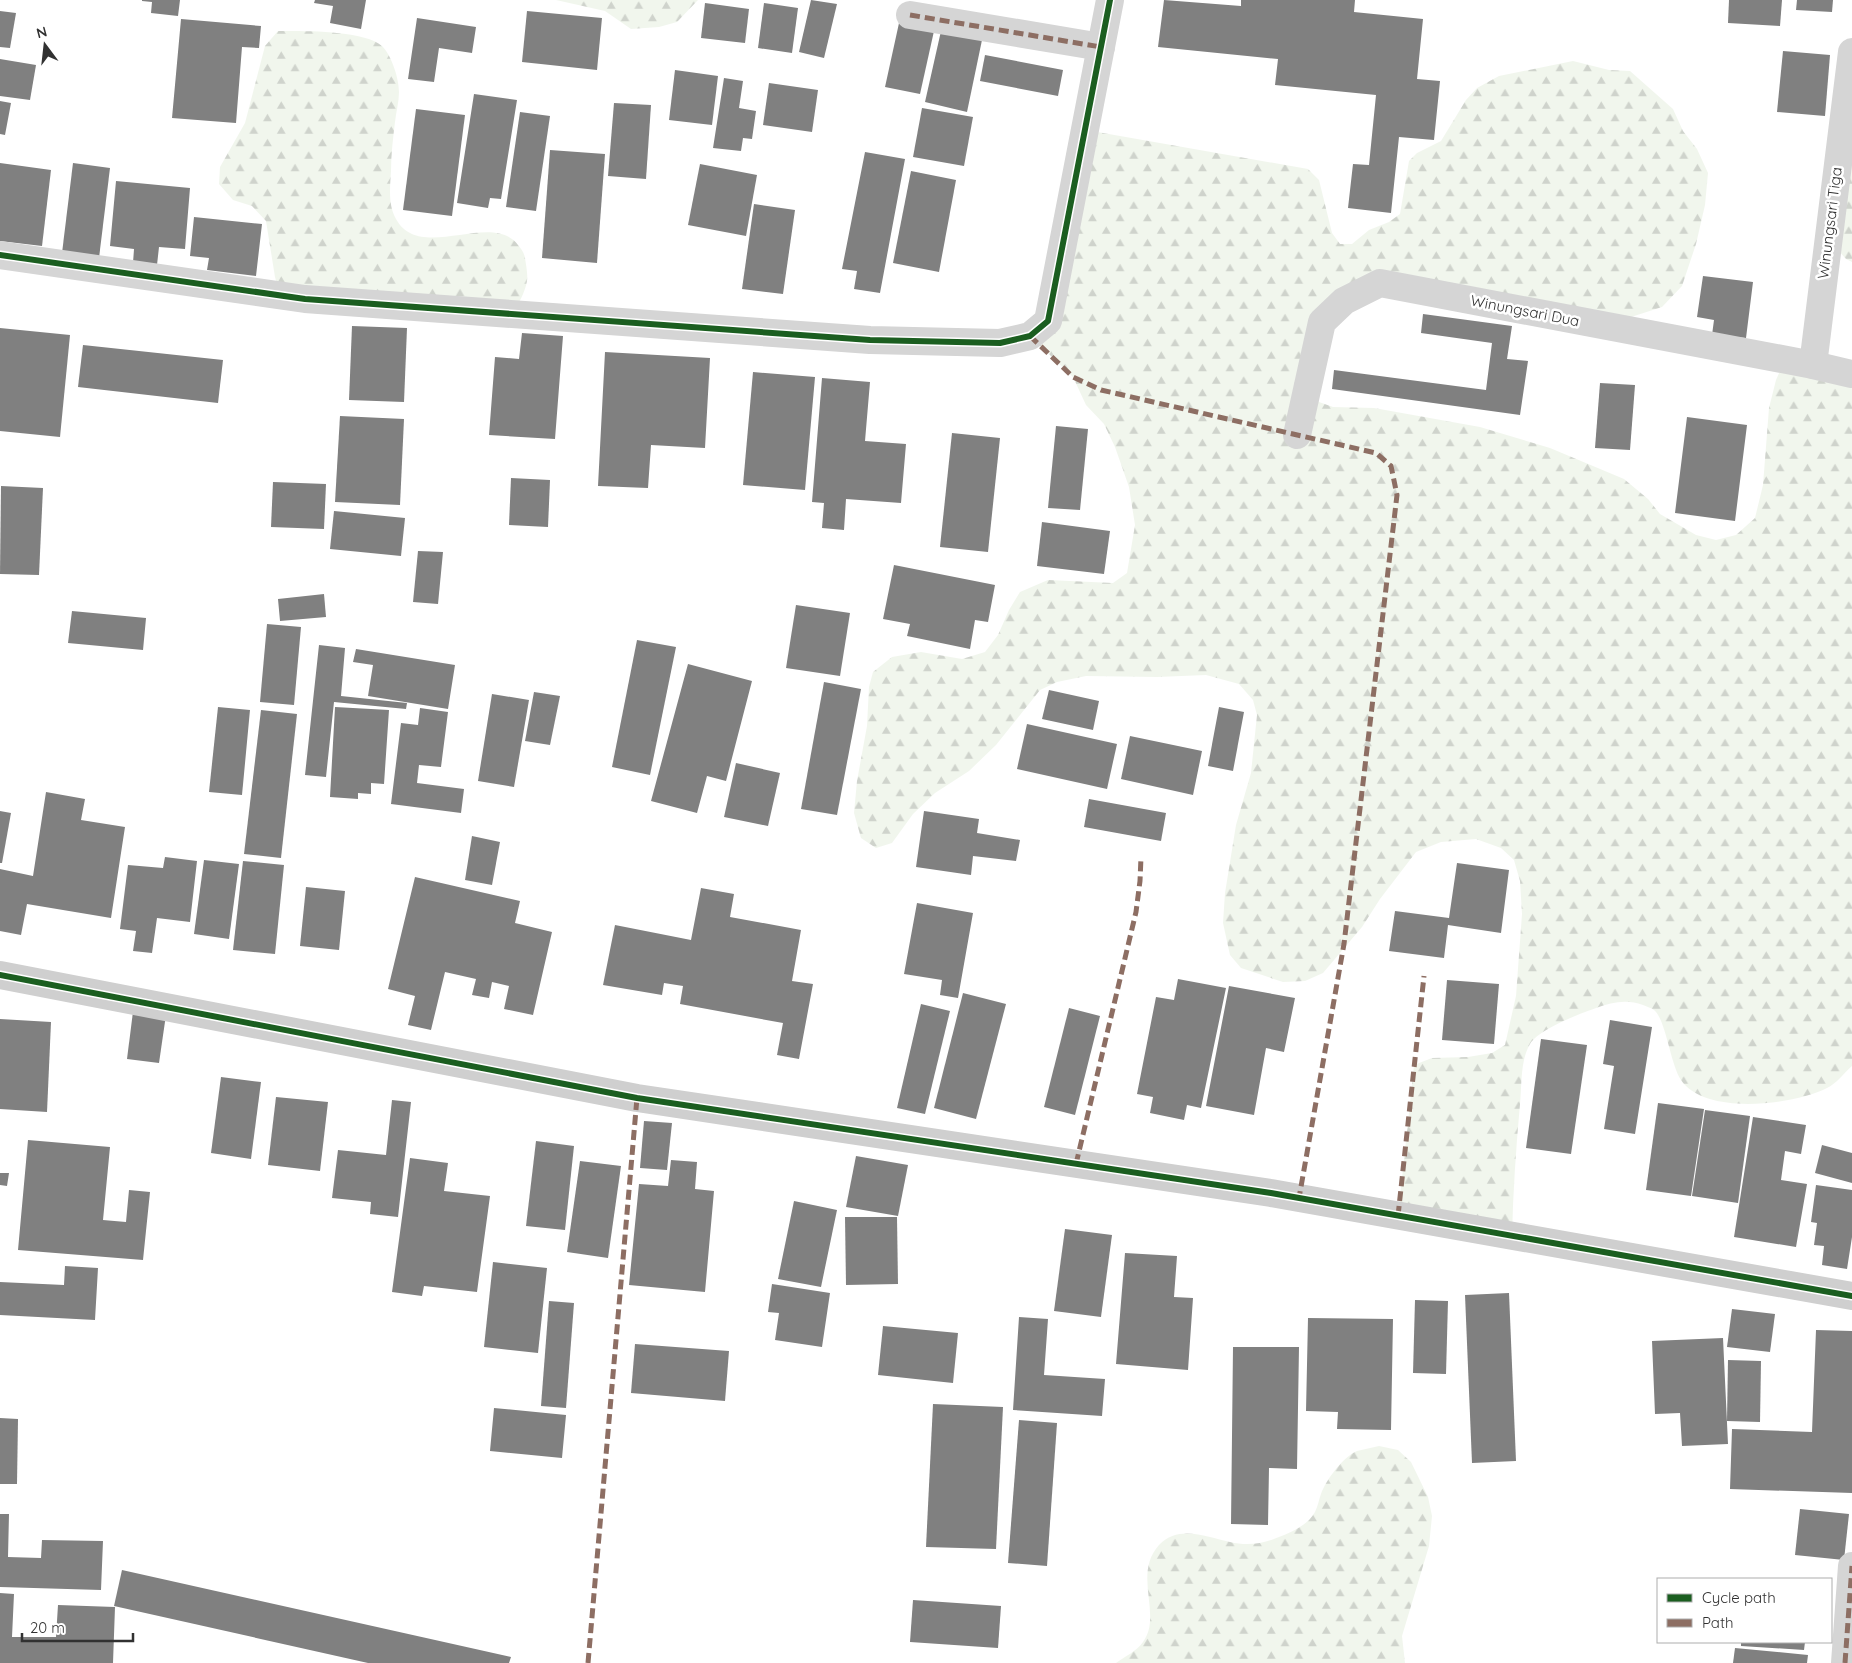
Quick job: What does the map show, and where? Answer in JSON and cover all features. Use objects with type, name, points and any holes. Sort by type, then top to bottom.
[{"type":"street","points":[[0,255],[305,299],[860,340],[1000,343],[1030,336],[1048,321],[1110,0]]},
{"type":"street","points":[[910,15],[1101,47]]},
{"type":"street","name":"Winungsari Tiga","points":[[1813,365],[1852,52]]},
{"type":"street","name":"Winungsari Dua","points":[[1297,435],[1322,322],[1344,301],[1380,283],[1852,374]]},
{"type":"street","points":[[0,975],[637,1098],[1271,1193],[1852,1296]]},
{"type":"street","points":[[1845,1663],[1852,1566]]},
{"type":"green space","points":[[556,0],[698,0],[677,22],[659,27],[631,29],[605,11]]},
{"type":"green space","points":[[278,31],[348,34],[373,41],[386,50],[394,68],[399,87],[399,100],[392,147],[390,190],[393,214],[407,231],[422,237],[491,232],[506,236],[518,245],[525,256],[527,278],[523,294],[512,315],[280,296],[266,221],[252,206],[233,200],[219,184],[220,167],[245,123],[265,46]]},
{"type":"green space","points":[[1852,52],[1852,262],[1846,259],[1828,239]]},
{"type":"green space","points":[[1573,61],[1609,70],[1630,71],[1673,109],[1683,131],[1697,149],[1708,173],[1705,205],[1696,244],[1682,286],[1662,307],[1628,318],[1380,283],[1344,301],[1309,384],[1319,402],[1333,407],[1374,408],[1480,427],[1550,448],[1624,479],[1648,499],[1660,514],[1696,535],[1716,540],[1736,535],[1755,518],[1763,485],[1769,408],[1776,380],[1785,360],[1852,374],[1852,1066],[1830,1086],[1812,1094],[1772,1102],[1729,1103],[1709,1099],[1693,1091],[1681,1080],[1677,1073],[1662,1023],[1654,1010],[1650,1008],[1631,1002],[1614,1003],[1589,1011],[1550,1028],[1535,1038],[1524,1058],[1516,1154],[1512,1236],[1398,1216],[1414,1065],[1432,1058],[1468,1057],[1492,1053],[1505,1045],[1516,996],[1522,914],[1520,881],[1514,860],[1501,848],[1476,839],[1441,842],[1416,852],[1380,899],[1362,927],[1323,973],[1305,981],[1283,982],[1241,968],[1230,955],[1223,923],[1225,893],[1236,825],[1251,773],[1257,715],[1253,700],[1239,684],[1206,675],[1157,677],[1086,676],[1057,682],[1040,690],[996,745],[969,771],[935,793],[913,814],[892,843],[876,848],[861,838],[854,813],[857,781],[867,726],[869,687],[873,672],[892,657],[921,652],[962,659],[985,652],[998,635],[1009,610],[1020,592],[1048,580],[1113,583],[1127,573],[1135,525],[1129,487],[1115,447],[1104,424],[1086,405],[1073,377],[1030,336],[1086,130],[1308,169],[1319,180],[1332,233],[1340,244],[1352,244],[1369,230],[1389,222],[1400,214],[1409,161],[1417,153],[1441,141],[1466,100],[1477,88],[1499,76]]},
{"type":"green space","points":[[1379,1446],[1398,1450],[1411,1462],[1428,1497],[1432,1516],[1429,1546],[1402,1636],[1405,1663],[1116,1663],[1134,1651],[1143,1642],[1148,1631],[1150,1607],[1147,1582],[1148,1569],[1151,1557],[1159,1545],[1175,1535],[1184,1534],[1203,1535],[1236,1543],[1255,1544],[1289,1533],[1299,1528],[1312,1517],[1327,1482],[1346,1458],[1357,1451]]},
{"type":"building","points":[[142,0],[180,0],[178,16],[151,13],[152,2]]},
{"type":"building","points":[[315,0],[366,0],[361,29],[330,23],[333,6],[314,3]]},
{"type":"building","points":[[811,0],[837,4],[824,58],[799,52]]},
{"type":"building","points":[[1164,0],[1241,6],[1241,0],[1355,0],[1354,12],[1423,19],[1417,79],[1440,81],[1434,140],[1399,137],[1391,213],[1348,208],[1353,164],[1369,165],[1376,95],[1275,85],[1278,59],[1158,47]]},
{"type":"building","points":[[1729,0],[1782,0],[1780,26],[1728,23]]},
{"type":"building","points":[[1797,0],[1833,0],[1832,12],[1796,10]]},
{"type":"building","points":[[705,3],[749,9],[745,43],[701,38]]},
{"type":"building","points":[[764,3],[798,8],[792,53],[758,48]]},
{"type":"building","points":[[0,11],[16,13],[10,48],[0,47]]},
{"type":"building","points":[[527,11],[602,18],[597,70],[522,62]]},
{"type":"building","points":[[417,18],[476,27],[472,53],[439,48],[434,82],[408,79]]},
{"type":"building","points":[[181,19],[261,26],[259,48],[242,47],[236,123],[172,118]]},
{"type":"building","points":[[899,23],[934,31],[920,94],[885,87]]},
{"type":"building","points":[[941,31],[982,40],[967,112],[925,102]]},
{"type":"building","points":[[1783,51],[1830,55],[1825,116],[1777,112]]},
{"type":"building","points":[[985,55],[1063,70],[1058,96],[980,81]]},
{"type":"building","points":[[0,59],[36,65],[30,100],[0,96]]},
{"type":"building","points":[[675,70],[718,76],[712,125],[669,120]]},
{"type":"building","points":[[724,78],[743,81],[739,108],[756,111],[752,139],[743,138],[741,151],[713,148]]},
{"type":"building","points":[[769,83],[818,90],[812,132],[763,125]]},
{"type":"building","points":[[474,94],[517,100],[501,199],[490,198],[488,208],[457,203]]},
{"type":"building","points":[[0,101],[11,103],[5,135],[0,134]]},
{"type":"building","points":[[614,103],[651,105],[646,179],[608,176]]},
{"type":"building","points":[[922,108],[973,117],[964,166],[913,157]]},
{"type":"building","points":[[416,109],[465,115],[452,216],[403,210]]},
{"type":"building","points":[[520,112],[550,116],[536,211],[506,207]]},
{"type":"building","points":[[550,150],[605,154],[597,263],[542,258]]},
{"type":"building","points":[[865,152],[905,159],[880,293],[854,289],[857,271],[842,269]]},
{"type":"building","points":[[0,163],[51,170],[42,246],[0,241]]},
{"type":"building","points":[[73,163],[110,168],[99,258],[62,253]]},
{"type":"building","points":[[700,164],[757,175],[746,236],[688,225]]},
{"type":"building","points":[[911,171],[956,180],[939,272],[893,263]]},
{"type":"building","points":[[116,181],[190,188],[185,249],[159,247],[157,265],[133,263],[134,249],[110,246]]},
{"type":"building","points":[[754,204],[795,210],[783,294],[742,289]]},
{"type":"building","points":[[194,217],[262,224],[256,276],[207,270],[209,258],[190,256]]},
{"type":"building","points":[[1703,276],[1753,282],[1746,338],[1712,335],[1714,320],[1697,317]]},
{"type":"building","points":[[1423,314],[1512,326],[1507,359],[1528,361],[1520,415],[1332,389],[1334,370],[1486,390],[1492,343],[1421,333]]},
{"type":"building","points":[[352,326],[407,328],[404,402],[349,400]]},
{"type":"building","points":[[0,328],[70,335],[60,437],[0,431]]},
{"type":"building","points":[[522,333],[563,336],[555,439],[489,435],[495,357],[519,359]]},
{"type":"building","points":[[83,345],[223,360],[218,403],[78,387]]},
{"type":"building","points":[[605,352],[710,358],[705,448],[651,445],[648,488],[598,486]]},
{"type":"building","points":[[753,372],[815,377],[805,490],[743,485]]},
{"type":"building","points":[[822,378],[870,382],[865,441],[906,444],[901,503],[846,499],[844,530],[822,528],[824,503],[812,502]]},
{"type":"building","points":[[1600,383],[1635,385],[1630,450],[1595,448]]},
{"type":"building","points":[[340,416],[404,419],[400,505],[335,502]]},
{"type":"building","points":[[1687,417],[1747,425],[1735,521],[1675,513]]},
{"type":"building","points":[[1056,426],[1088,429],[1080,510],[1048,508]]},
{"type":"building","points":[[952,433],[1000,438],[988,552],[940,547]]},
{"type":"building","points":[[511,478],[550,480],[548,527],[509,525]]},
{"type":"building","points":[[273,482],[326,484],[324,529],[271,527]]},
{"type":"building","points":[[1,486],[43,488],[39,575],[0,574]]},
{"type":"building","points":[[334,511],[405,518],[401,556],[330,549]]},
{"type":"building","points":[[1042,522],[1110,531],[1104,574],[1037,566]]},
{"type":"building","points":[[418,551],[443,552],[438,604],[413,602]]},
{"type":"building","points":[[894,565],[995,585],[988,622],[975,620],[970,649],[907,636],[910,624],[883,619]]},
{"type":"building","points":[[324,594],[326,617],[280,621],[278,599]]},
{"type":"building","points":[[796,605],[850,613],[840,676],[786,668]]},
{"type":"building","points":[[72,611],[146,618],[143,650],[68,643]]},
{"type":"building","points":[[267,624],[301,627],[294,705],[260,702]]},
{"type":"building","points":[[637,640],[676,647],[650,775],[612,767]]},
{"type":"building","points":[[319,645],[345,648],[341,696],[407,703],[406,709],[334,702],[326,777],[305,775]]},
{"type":"building","points":[[356,649],[455,665],[448,709],[368,696],[373,665],[353,662]]},
{"type":"building","points":[[688,664],[752,681],[726,781],[707,776],[697,813],[651,801]]},
{"type":"building","points":[[824,682],[861,689],[837,815],[801,809]]},
{"type":"building","points":[[1049,690],[1099,701],[1093,730],[1042,719]]},
{"type":"building","points":[[534,692],[560,696],[550,745],[525,741]]},
{"type":"building","points":[[492,694],[529,700],[514,787],[478,781]]},
{"type":"building","points":[[218,707],[250,710],[242,795],[209,792]]},
{"type":"building","points":[[335,707],[389,710],[384,784],[371,783],[371,794],[358,793],[358,799],[330,797]]},
{"type":"building","points":[[1219,707],[1244,712],[1233,771],[1208,766]]},
{"type":"building","points":[[420,708],[448,712],[441,767],[419,765],[417,783],[464,789],[461,813],[391,804],[401,723],[418,725]]},
{"type":"building","points":[[261,710],[297,714],[281,858],[244,854]]},
{"type":"building","points":[[1027,724],[1117,744],[1107,789],[1017,769]]},
{"type":"building","points":[[1130,736],[1202,751],[1193,795],[1121,779]]},
{"type":"building","points":[[736,763],[780,773],[768,826],[724,817]]},
{"type":"building","points":[[46,792],[85,799],[81,820],[125,827],[111,918],[27,904],[21,935],[0,931],[0,869],[33,876]]},
{"type":"building","points":[[1089,799],[1166,813],[1161,841],[1084,827]]},
{"type":"building","points":[[0,811],[11,813],[2,863],[0,863]]},
{"type":"building","points":[[924,811],[979,819],[977,833],[1020,840],[1016,861],[973,856],[971,875],[916,867]]},
{"type":"building","points":[[472,836],[500,842],[492,885],[465,880]]},
{"type":"building","points":[[165,857],[197,861],[190,922],[157,918],[152,953],[133,951],[136,931],[120,929],[128,865],[163,868]]},
{"type":"building","points":[[204,860],[239,864],[229,939],[194,934]]},
{"type":"building","points":[[243,861],[284,865],[275,954],[233,950]]},
{"type":"building","points":[[1457,863],[1509,870],[1501,933],[1448,925],[1444,958],[1389,951],[1395,911],[1449,918]]},
{"type":"building","points":[[415,877],[520,901],[515,923],[552,932],[533,1015],[504,1009],[509,986],[492,982],[489,998],[472,995],[476,979],[445,972],[431,1030],[408,1025],[415,996],[388,989]]},
{"type":"building","points":[[306,887],[345,891],[339,950],[300,946]]},
{"type":"building","points":[[701,888],[734,894],[730,917],[801,930],[792,981],[813,984],[799,1059],[777,1055],[783,1023],[680,1004],[683,986],[664,983],[662,995],[603,985],[615,925],[691,940]]},
{"type":"building","points":[[917,903],[973,913],[958,998],[940,995],[942,980],[904,974]]},
{"type":"building","points":[[1178,979],[1226,988],[1201,1108],[1187,1105],[1184,1120],[1150,1113],[1153,1097],[1137,1094],[1156,997],[1174,1000]]},
{"type":"building","points":[[1447,980],[1499,984],[1494,1044],[1442,1040]]},
{"type":"building","points":[[1229,986],[1295,998],[1284,1052],[1266,1048],[1254,1115],[1206,1106]]},
{"type":"building","points":[[963,993],[1006,1004],[976,1119],[934,1108]]},
{"type":"building","points":[[134,1004],[167,1008],[159,1063],[127,1059]]},
{"type":"building","points":[[921,1004],[950,1011],[925,1114],[897,1108]]},
{"type":"building","points":[[1069,1008],[1100,1016],[1075,1115],[1044,1107]]},
{"type":"building","points":[[0,1019],[51,1022],[47,1112],[0,1109]]},
{"type":"building","points":[[1610,1020],[1652,1027],[1635,1134],[1604,1129],[1614,1066],[1603,1064]]},
{"type":"building","points":[[1541,1039],[1587,1045],[1571,1154],[1526,1148]]},
{"type":"building","points":[[221,1077],[261,1082],[251,1159],[211,1153]]},
{"type":"building","points":[[276,1097],[328,1102],[320,1171],[268,1165]]},
{"type":"building","points":[[392,1100],[411,1102],[398,1217],[370,1214],[371,1202],[332,1198],[338,1150],[386,1155]]},
{"type":"building","points":[[1658,1103],[1704,1109],[1691,1196],[1646,1190]]},
{"type":"building","points":[[1705,1110],[1750,1116],[1738,1203],[1692,1196]]},
{"type":"building","points":[[1753,1117],[1806,1125],[1801,1154],[1785,1151],[1781,1180],[1807,1184],[1796,1247],[1734,1237]]},
{"type":"building","points":[[644,1121],[672,1123],[667,1170],[640,1168]]},
{"type":"building","points":[[28,1140],[110,1147],[103,1220],[126,1222],[129,1190],[150,1192],[143,1260],[18,1250]]},
{"type":"building","points":[[536,1141],[574,1146],[565,1230],[526,1226]]},
{"type":"building","points":[[1822,1145],[1852,1153],[1852,1183],[1815,1173]]},
{"type":"building","points":[[856,1156],[908,1165],[898,1216],[846,1207]]},
{"type":"building","points":[[410,1158],[448,1163],[444,1191],[490,1196],[477,1292],[424,1286],[422,1296],[392,1292]]},
{"type":"building","points":[[671,1160],[697,1162],[695,1189],[714,1191],[705,1292],[629,1285],[639,1184],[668,1186]]},
{"type":"building","points":[[580,1161],[621,1166],[608,1258],[567,1252]]},
{"type":"building","points":[[0,1173],[9,1173],[7,1186],[0,1185]]},
{"type":"building","points":[[1816,1185],[1852,1190],[1852,1237],[1847,1269],[1822,1265],[1824,1246],[1814,1245],[1817,1223],[1811,1222]]},
{"type":"building","points":[[794,1201],[837,1210],[821,1287],[778,1279]]},
{"type":"building","points":[[845,1217],[897,1217],[898,1284],[846,1285]]},
{"type":"building","points":[[1065,1229],[1112,1235],[1101,1317],[1054,1311]]},
{"type":"building","points":[[1125,1253],[1177,1256],[1174,1297],[1193,1298],[1188,1370],[1116,1364]]},
{"type":"building","points":[[493,1262],[547,1268],[538,1353],[484,1347]]},
{"type":"building","points":[[65,1266],[98,1268],[95,1320],[0,1315],[0,1282],[64,1285]]},
{"type":"building","points":[[772,1284],[830,1293],[822,1347],[775,1340],[779,1313],[768,1312]]},
{"type":"building","points":[[1509,1293],[1516,1461],[1472,1463],[1465,1295]]},
{"type":"building","points":[[1415,1300],[1448,1301],[1446,1374],[1413,1373]]},
{"type":"building","points":[[549,1301],[574,1303],[566,1408],[541,1406]]},
{"type":"building","points":[[1732,1309],[1775,1314],[1770,1352],[1727,1347]]},
{"type":"building","points":[[1019,1317],[1048,1319],[1044,1375],[1105,1379],[1102,1416],[1013,1410]]},
{"type":"building","points":[[1308,1318],[1393,1319],[1391,1430],[1337,1429],[1338,1412],[1306,1411]]},
{"type":"building","points":[[883,1326],[958,1333],[953,1383],[878,1375]]},
{"type":"building","points":[[1816,1330],[1852,1331],[1852,1493],[1730,1489],[1732,1429],[1812,1432]]},
{"type":"building","points":[[1723,1338],[1728,1444],[1682,1446],[1680,1413],[1655,1414],[1652,1341]]},
{"type":"building","points":[[635,1344],[729,1351],[725,1401],[631,1393]]},
{"type":"building","points":[[1233,1347],[1299,1347],[1297,1469],[1269,1468],[1268,1525],[1231,1524]]},
{"type":"building","points":[[1728,1360],[1761,1361],[1760,1422],[1727,1421]]},
{"type":"building","points":[[933,1404],[1003,1407],[996,1549],[926,1547]]},
{"type":"building","points":[[494,1408],[566,1415],[562,1458],[490,1451]]},
{"type":"building","points":[[0,1418],[18,1419],[17,1484],[0,1484]]},
{"type":"building","points":[[1019,1420],[1057,1423],[1047,1566],[1008,1563]]},
{"type":"building","points":[[1800,1509],[1849,1514],[1844,1560],[1795,1555]]},
{"type":"building","points":[[0,1514],[9,1514],[8,1557],[41,1558],[42,1540],[103,1541],[101,1590],[0,1587]]},
{"type":"building","points":[[122,1570],[511,1657],[509,1663],[368,1663],[114,1606]]},
{"type":"building","points":[[0,1593],[14,1594],[12,1637],[56,1637],[58,1605],[115,1607],[113,1663],[0,1663]]},
{"type":"building","points":[[913,1600],[1001,1606],[998,1648],[910,1642]]},
{"type":"building","points":[[1741,1643],[1805,1643],[1804,1650],[1741,1646]]},
{"type":"building","points":[[1735,1648],[1808,1655],[1807,1663],[1733,1663]]},
{"type":"marked path","points":[[910,15],[1101,47]]},
{"type":"marked path","points":[[1030,336],[1073,377],[1101,390],[1376,453],[1391,466],[1397,495],[1344,944],[1299,1198]]},
{"type":"marked path","points":[[1076,1164],[1136,912],[1141,857]]},
{"type":"marked path","points":[[1398,1216],[1424,976]]},
{"type":"marked path","points":[[588,1663],[637,1098]]},
{"type":"marked path","points":[[1845,1663],[1852,1566]]},
{"type":"cycle path","points":[[0,255],[305,299],[870,340],[1000,343],[1030,336],[1048,321],[1110,0]]},
{"type":"cycle path","points":[[0,975],[637,1098],[1271,1193],[1852,1296]]}]
